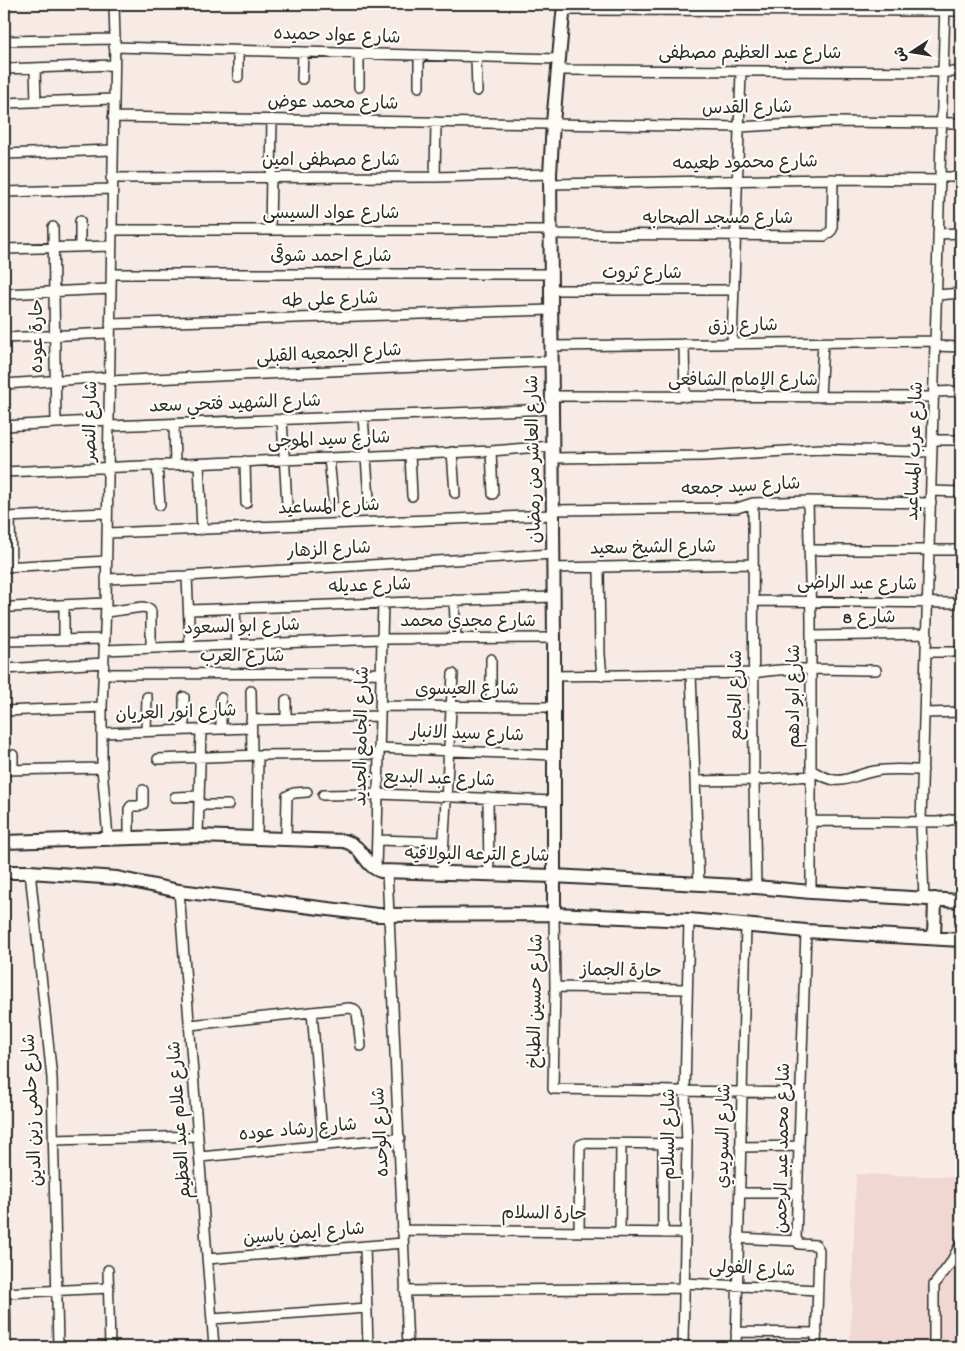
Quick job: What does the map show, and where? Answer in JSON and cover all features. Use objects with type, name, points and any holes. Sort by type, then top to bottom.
[{"type":"street","name":"شارع النصر","points":[[108,838],[102,768],[102,707],[106,607],[111,189],[115,43],[114,4]]},
{"type":"street","points":[[564,7],[945,8],[961,11]]},
{"type":"street","name":"شارع العاشر من رمضان","points":[[554,914],[554,638],[550,179],[552,123],[564,7]]},
{"type":"street","name":"شارع عرب المساعيد","points":[[930,899],[921,821],[945,8]]},
{"type":"street","name":"شارع عواد حميده","points":[[4,40],[115,43],[238,51],[476,57],[558,64]]},
{"type":"street","points":[[238,51],[238,77]]},
{"type":"street","points":[[302,79],[303,52]]},
{"type":"street","points":[[359,54],[359,87]]},
{"type":"street","points":[[419,55],[419,87]]},
{"type":"street","points":[[476,57],[476,91]]},
{"type":"street","name":"شارع عبد العظيم مصطفى","points":[[558,64],[741,70],[961,72]]},
{"type":"street","points":[[4,70],[114,65]]},
{"type":"street","points":[[35,69],[36,102]]},
{"type":"street","points":[[732,344],[741,70]]},
{"type":"street","points":[[4,103],[113,99]]},
{"type":"street","name":"شارع محمد عوض","points":[[113,117],[552,123]]},
{"type":"street","points":[[270,230],[272,119]]},
{"type":"street","points":[[435,177],[436,122]]},
{"type":"street","name":"شارع القدس","points":[[552,123],[739,127],[830,122],[961,123]]},
{"type":"street","points":[[4,154],[112,150]]},
{"type":"street","name":"شارع مصطفى امين","points":[[112,178],[435,177],[550,179]]},
{"type":"street","name":"شارع محمود طعيمه","points":[[550,179],[737,180],[961,177]]},
{"type":"street","name":"شارع مسجد الصحابه","points":[[550,232],[736,236],[828,235],[832,230],[834,179]]},
{"type":"street","points":[[4,192],[111,189]]},
{"type":"street","points":[[80,221],[80,247]]},
{"type":"street","name":"حارة عوده","points":[[54,227],[56,423]]},
{"type":"street","name":"شارع عواد السيسى","points":[[111,230],[550,232]]},
{"type":"street","points":[[938,234],[961,233]]},
{"type":"street","points":[[4,249],[111,246]]},
{"type":"street","name":"شارع احمد شوقى","points":[[111,274],[551,274]]},
{"type":"street","points":[[4,294],[110,289]]},
{"type":"street","name":"شارع ثروت","points":[[551,290],[734,290]]},
{"type":"street","points":[[937,294],[961,293]]},
{"type":"street","name":"شارع على طه","points":[[4,338],[55,336],[110,328],[551,310]]},
{"type":"street","points":[[820,397],[823,343]]},
{"type":"street","name":"شارع رزق","points":[[551,346],[823,343],[935,344],[961,347]]},
{"type":"street","points":[[684,344],[685,397]]},
{"type":"street","name":"شارع الجمعيه القبلى","points":[[4,384],[551,361]]},
{"type":"street","name":"شارع الإمام الشافعى","points":[[552,403],[685,397],[820,397],[934,394],[961,391]]},
{"type":"street","name":"شارع الشهيد فتحي سعد","points":[[4,426],[56,423],[174,424],[282,420],[552,403]]},
{"type":"street","points":[[363,416],[369,499]]},
{"type":"street","points":[[282,420],[286,505]]},
{"type":"street","points":[[174,424],[175,465]]},
{"type":"street","points":[[933,440],[961,440]]},
{"type":"street","name":"شارع سيد الموجى","points":[[4,472],[491,451],[704,456],[820,450],[932,452]]},
{"type":"street","points":[[491,451],[493,494]]},
{"type":"street","points":[[452,452],[455,493]]},
{"type":"street","points":[[410,454],[412,496]]},
{"type":"street","points":[[330,458],[332,499]]},
{"type":"street","points":[[245,461],[246,503]]},
{"type":"street","points":[[200,464],[202,530]]},
{"type":"street","points":[[157,465],[160,505]]},
{"type":"street","points":[[931,491],[961,492]]},
{"type":"street","name":"شارع سيد جمعه","points":[[553,513],[737,508],[753,503],[808,501],[931,503]]},
{"type":"street","name":"شارع ابو ادهم","points":[[808,501],[811,636],[811,892]]},
{"type":"street","name":"شارع الجامع","points":[[753,503],[756,887]]},
{"type":"street","points":[[106,561],[7,567],[7,517],[107,513]]},
{"type":"street","name":"شارع المساعيد","points":[[107,533],[553,513]]},
{"type":"street","points":[[809,550],[961,550]]},
{"type":"street","name":"شارع الزهار","points":[[106,579],[187,576],[553,554]]},
{"type":"street","name":"شارع الشيخ سعيد","points":[[553,568],[753,564]]},
{"type":"street","points":[[599,567],[602,676]]},
{"type":"street","points":[[187,576],[190,647]]},
{"type":"street","name":"شارع عديله","points":[[189,610],[553,597]]},
{"type":"street","points":[[454,600],[456,638]]},
{"type":"street","name":"شارع عبد الراضى","points":[[753,600],[961,603]]},
{"type":"street","name":"شارع الجامع الجديد","points":[[381,870],[377,840],[382,602]]},
{"type":"street","points":[[64,605],[64,640]]},
{"type":"street","points":[[12,607],[64,605],[143,607],[150,609],[152,612],[151,648]]},
{"type":"street","points":[[235,609],[236,646]]},
{"type":"street","name":"شارع 8","points":[[811,636],[927,634]]},
{"type":"street","name":"شارع مجدي محمد","points":[[382,639],[554,638]]},
{"type":"street","points":[[4,641],[104,639]]},
{"type":"street","name":"شارع ابو السعود","points":[[104,650],[382,639]]},
{"type":"street","points":[[927,652],[961,652]]},
{"type":"street","points":[[491,659],[492,707]]},
{"type":"street","points":[[4,669],[104,663]]},
{"type":"street","points":[[553,676],[754,673],[774,670],[876,670]]},
{"type":"street","name":"شارع العرب","points":[[103,674],[381,673]]},
{"type":"street","points":[[442,874],[452,674]]},
{"type":"street","points":[[691,674],[699,884]]},
{"type":"street","points":[[251,691],[257,839]]},
{"type":"street","points":[[146,731],[147,697]]},
{"type":"street","points":[[184,697],[184,730]]},
{"type":"street","points":[[221,698],[222,729]]},
{"type":"street","points":[[286,700],[286,718]]},
{"type":"street","name":"شارع العيسوى","points":[[286,718],[451,706],[553,707]]},
{"type":"street","points":[[4,711],[102,707]]},
{"type":"street","points":[[925,713],[961,712]]},
{"type":"street","name":"شارع انور العريان","points":[[102,733],[222,729],[286,718]]},
{"type":"street","points":[[198,836],[201,730]]},
{"type":"street","name":"شارع سيد الانبار","points":[[158,759],[379,751],[448,751],[554,755]]},
{"type":"street","points":[[13,756],[8,770],[102,768]]},
{"type":"street","points":[[696,780],[754,780],[811,773],[825,778],[844,780],[881,770],[923,770]]},
{"type":"street","points":[[129,838],[129,809],[131,806],[143,804],[143,790]]},
{"type":"street","points":[[286,840],[287,796],[306,792]]},
{"type":"street","name":"شارع عبد البديع","points":[[322,796],[378,794],[554,801]]},
{"type":"street","points":[[175,797],[228,805]]},
{"type":"street","points":[[488,798],[488,875]]},
{"type":"street","points":[[811,822],[945,821],[961,818]]},
{"type":"street","points":[[4,842],[198,836],[344,841],[352,842],[370,865],[381,870]]},
{"type":"street","points":[[377,840],[444,842]]},
{"type":"street","name":"شارع الترعه البولاقيه","points":[[381,870],[442,874],[554,876],[756,887],[961,902]]},
{"type":"street","name":"شارع الوحده","points":[[381,870],[388,915],[400,1138],[402,1230],[408,1347]]},
{"type":"street","points":[[4,872],[117,878],[179,890],[378,915],[554,914],[689,920],[806,931],[961,940]]},
{"type":"street","name":"شارع حلمى زين الدين","points":[[30,872],[52,1078],[58,1347]]},
{"type":"street","name":"شارع علام عبد العظيم","points":[[179,890],[214,1347]]},
{"type":"street","points":[[930,899],[934,938]]},
{"type":"street","name":"شارع حسين الطباخ","points":[[554,914],[554,1088],[685,1092]]},
{"type":"street","name":"شارع السلام","points":[[683,1347],[687,1144],[685,1092],[689,920]]},
{"type":"street","name":"شارع السويدي","points":[[736,1347],[746,925]]},
{"type":"street","name":"شارع محمد عبد الرحمن","points":[[806,931],[797,1241],[802,1245],[813,1244],[818,1247],[816,1347]]},
{"type":"street","name":"حارة الجماز","points":[[555,987],[687,989]]},
{"type":"street","points":[[190,1024],[354,1009],[358,1017],[361,1046]]},
{"type":"street","points":[[312,1012],[323,1145]]},
{"type":"street","points":[[685,1092],[801,1093]]},
{"type":"street","points":[[53,1140],[198,1136]]},
{"type":"street","name":"شارع رشاد عوده","points":[[200,1157],[400,1138]]},
{"type":"street","points":[[579,1232],[580,1145],[585,1143],[687,1144]]},
{"type":"street","points":[[620,1232],[621,1144]]},
{"type":"street","points":[[663,1144],[664,1233]]},
{"type":"street","points":[[740,1146],[799,1146]]},
{"type":"street","points":[[740,1193],[798,1193]]},
{"type":"street","name":"حارة السلام","points":[[402,1230],[686,1233]]},
{"type":"street","points":[[738,1238],[797,1241]]},
{"type":"street","name":"شارع ايمن ياسين","points":[[207,1259],[403,1243]]},
{"type":"street","points":[[934,1347],[934,1285],[950,1264],[961,1243]]},
{"type":"street","points":[[365,1246],[368,1347]]},
{"type":"street","points":[[950,1264],[961,1264]]},
{"type":"street","points":[[108,1270],[110,1347]]},
{"type":"street","name":"شارع الفولى","points":[[405,1291],[684,1286],[737,1286],[818,1290]]},
{"type":"street","points":[[6,1347],[4,1293],[109,1288]]},
{"type":"street","points":[[212,1319],[367,1308]]},
{"type":"street","points":[[736,1332],[816,1333]]},
{"type":"shaded area","points":[[856,1174],[961,1177],[961,1347],[850,1347]]}]
